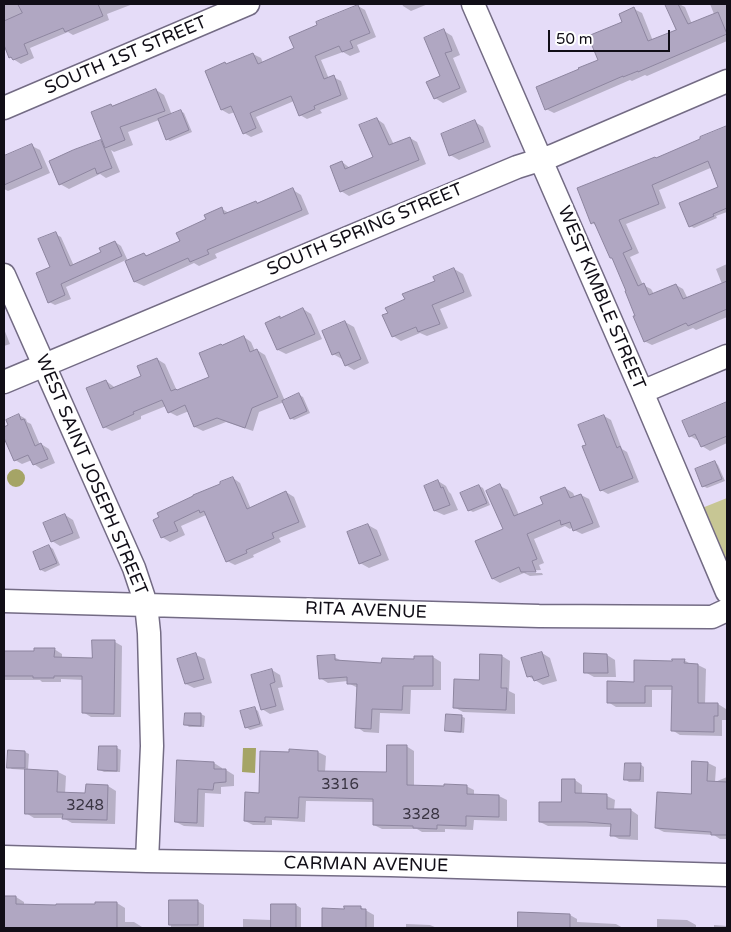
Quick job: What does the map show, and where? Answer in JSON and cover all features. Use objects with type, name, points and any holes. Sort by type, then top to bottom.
[{"type":"street","name":"SOUTH 1ST STREET","points":[[4,108],[248,4]]},
{"type":"street","name":"WEST KIMBLE STREET","points":[[473,4],[727,592]]},
{"type":"street","name":"SOUTH SPRING STREET","points":[[4,382],[508,171],[540,158],[552,156],[727,81]]},
{"type":"street","name":"WEST SAINT JOSEPH STREET","points":[[4,275],[134,568],[146,604],[149,633],[152,746],[147,861]]},
{"type":"street","points":[[642,392],[727,356]]},
{"type":"street","name":"RITA AVENUE","points":[[4,601],[548,616],[712,617],[727,610]]},
{"type":"street","name":"CARMAN AVENUE","points":[[4,858],[380,864],[727,875]]},
{"type":"shaded area","points":[[16,469],[22,472],[25,478],[22,484],[16,487],[10,484],[7,478],[10,472]]},
{"type":"shaded area","points":[[727,498],[727,565],[702,508]]},
{"type":"shaded area","points":[[243,748],[256,748],[255,773],[242,772]]},
{"type":"building","points":[[18,4],[98,4],[103,16],[65,32],[63,28],[24,44],[28,54],[13,60],[11,57],[9,58],[4,45],[4,21],[22,13]]},
{"type":"building","points":[[665,4],[678,4],[688,24],[718,12],[727,34],[545,110],[536,87],[598,60],[588,36],[622,22],[619,14],[634,7],[648,41],[676,30]]},
{"type":"building","points":[[358,5],[370,33],[350,41],[353,48],[342,52],[339,46],[315,56],[324,79],[334,75],[341,95],[314,106],[315,109],[299,116],[291,96],[250,113],[256,128],[243,134],[231,106],[221,110],[205,71],[253,53],[258,64],[294,48],[289,37],[317,25],[316,22]]},
{"type":"building","points":[[444,29],[452,51],[445,53],[460,88],[434,99],[426,82],[440,76],[424,38]]},
{"type":"building","points":[[156,89],[165,111],[120,127],[125,140],[105,148],[91,112]]},
{"type":"building","points":[[181,110],[189,130],[166,140],[158,119]]},
{"type":"building","points":[[377,118],[389,145],[410,137],[419,160],[340,192],[330,166],[342,161],[345,169],[373,157],[359,125]]},
{"type":"building","points":[[475,120],[484,142],[449,156],[441,134]]},
{"type":"building","points":[[727,126],[727,208],[689,227],[679,203],[718,187],[708,161],[652,185],[659,204],[619,220],[632,249],[623,253],[638,286],[644,283],[649,295],[676,284],[683,299],[727,281],[727,309],[688,326],[686,323],[644,342],[612,258],[610,258],[594,222],[591,224],[577,188],[656,158]]},
{"type":"building","points":[[101,140],[112,168],[97,174],[95,168],[59,185],[49,161]]},
{"type":"building","points":[[32,144],[42,168],[4,185],[4,156]]},
{"type":"building","points":[[293,188],[302,210],[207,250],[209,254],[190,262],[188,258],[134,282],[125,261],[144,253],[146,256],[180,241],[176,233],[206,219],[204,215],[222,207],[224,214]]},
{"type":"building","points":[[56,232],[70,266],[101,252],[99,248],[115,241],[122,256],[61,284],[65,295],[48,303],[36,273],[50,267],[38,239]]},
{"type":"building","points":[[454,268],[464,292],[432,305],[440,324],[418,332],[416,327],[392,337],[382,315],[388,313],[385,308],[405,299],[402,294],[435,281],[433,277]]},
{"type":"building","points":[[303,308],[315,334],[277,350],[265,323]]},
{"type":"building","points":[[345,321],[361,359],[345,366],[339,352],[332,355],[322,331]]},
{"type":"building","points":[[244,336],[250,352],[257,349],[278,397],[252,408],[245,428],[217,418],[194,427],[185,405],[168,413],[162,400],[133,412],[134,414],[103,428],[86,388],[106,380],[110,389],[141,376],[137,366],[157,358],[171,391],[177,390],[209,377],[199,353]]},
{"type":"building","points":[[299,393],[307,411],[290,419],[282,401]]},
{"type":"building","points":[[727,402],[727,436],[701,447],[695,434],[689,437],[682,421]]},
{"type":"building","points":[[19,414],[21,420],[24,419],[35,446],[41,443],[48,459],[33,465],[28,455],[14,461],[4,438],[4,427],[8,425],[6,420]]},
{"type":"building","points":[[604,415],[617,448],[620,446],[633,478],[600,491],[582,446],[586,445],[578,425]]},
{"type":"building","points":[[715,461],[722,479],[702,487],[695,469]]},
{"type":"building","points":[[233,477],[247,509],[286,491],[299,522],[272,533],[274,538],[246,550],[247,553],[226,562],[204,511],[200,513],[199,510],[174,522],[178,531],[161,538],[153,520],[159,517],[157,513]]},
{"type":"building","points":[[438,480],[450,505],[434,511],[424,486]]},
{"type":"building","points":[[500,484],[514,516],[543,504],[540,497],[565,487],[570,498],[581,494],[593,523],[573,531],[570,522],[561,525],[560,520],[527,534],[537,559],[532,561],[536,572],[521,572],[519,567],[492,579],[475,541],[503,529],[486,491]]},
{"type":"building","points":[[479,485],[487,503],[468,511],[460,493]]},
{"type":"building","points":[[65,514],[73,533],[51,542],[43,523]]},
{"type":"building","points":[[368,524],[381,555],[359,564],[347,532]]},
{"type":"building","points":[[49,545],[57,563],[40,570],[33,552]]},
{"type":"building","points":[[92,640],[115,640],[114,714],[82,713],[82,676],[33,678],[33,676],[4,676],[4,651],[34,651],[34,648],[55,648],[54,657],[92,658]]},
{"type":"building","points":[[542,652],[549,676],[534,681],[532,676],[527,677],[521,658]]},
{"type":"building","points":[[196,653],[204,679],[185,684],[177,659]]},
{"type":"building","points":[[584,653],[607,654],[608,673],[584,673]]},
{"type":"building","points":[[480,654],[502,655],[501,688],[507,688],[506,710],[453,708],[454,679],[479,680]]},
{"type":"building","points":[[335,655],[335,660],[381,663],[382,658],[414,659],[414,656],[433,656],[433,686],[403,686],[402,710],[372,709],[371,729],[355,728],[357,684],[347,684],[347,677],[319,679],[317,656]]},
{"type":"building","points":[[672,659],[685,659],[684,663],[698,664],[698,703],[718,703],[718,716],[714,716],[714,732],[671,731],[672,686],[645,686],[645,703],[607,703],[607,681],[634,682],[634,660],[672,661]]},
{"type":"building","points":[[272,669],[275,682],[270,684],[276,706],[261,710],[251,675]]},
{"type":"building","points":[[255,707],[260,724],[245,728],[240,711]]},
{"type":"building","points":[[185,713],[201,713],[201,726],[184,725]]},
{"type":"building","points":[[446,714],[462,715],[461,732],[445,731]]},
{"type":"building","points":[[387,745],[407,745],[407,785],[467,785],[467,794],[499,795],[499,817],[466,816],[466,826],[437,825],[437,829],[373,825],[373,799],[299,797],[298,818],[265,817],[265,822],[244,821],[245,792],[259,793],[260,751],[289,752],[289,749],[318,751],[318,771],[386,772]]},
{"type":"building","points":[[99,746],[117,746],[117,771],[98,770]]},
{"type":"building","points":[[8,750],[25,751],[25,768],[7,768]]},
{"type":"building","points":[[177,760],[214,762],[214,769],[226,769],[226,782],[214,783],[213,790],[198,789],[197,823],[175,822]]},
{"type":"building","points":[[692,761],[708,762],[707,781],[727,782],[727,835],[711,835],[711,832],[655,828],[657,792],[691,794]]},
{"type":"building","points":[[625,763],[641,763],[640,780],[624,780]]},
{"type":"building","points":[[25,769],[58,771],[57,792],[85,793],[86,784],[108,785],[107,820],[62,819],[63,814],[25,814]]},
{"type":"building","points":[[562,779],[575,779],[575,793],[607,794],[607,809],[631,809],[630,836],[610,836],[611,824],[539,822],[539,802],[561,802]]},
{"type":"building","points":[[4,896],[16,896],[16,904],[56,905],[117,902],[117,928],[4,928]]},
{"type":"building","points":[[169,900],[198,900],[198,925],[169,925]]},
{"type":"building","points":[[271,904],[296,904],[296,928],[271,928]]},
{"type":"building","points":[[344,906],[361,906],[361,909],[366,909],[366,928],[322,928],[322,908],[344,909]]},
{"type":"building","points":[[518,912],[570,914],[570,928],[518,928]]}]
